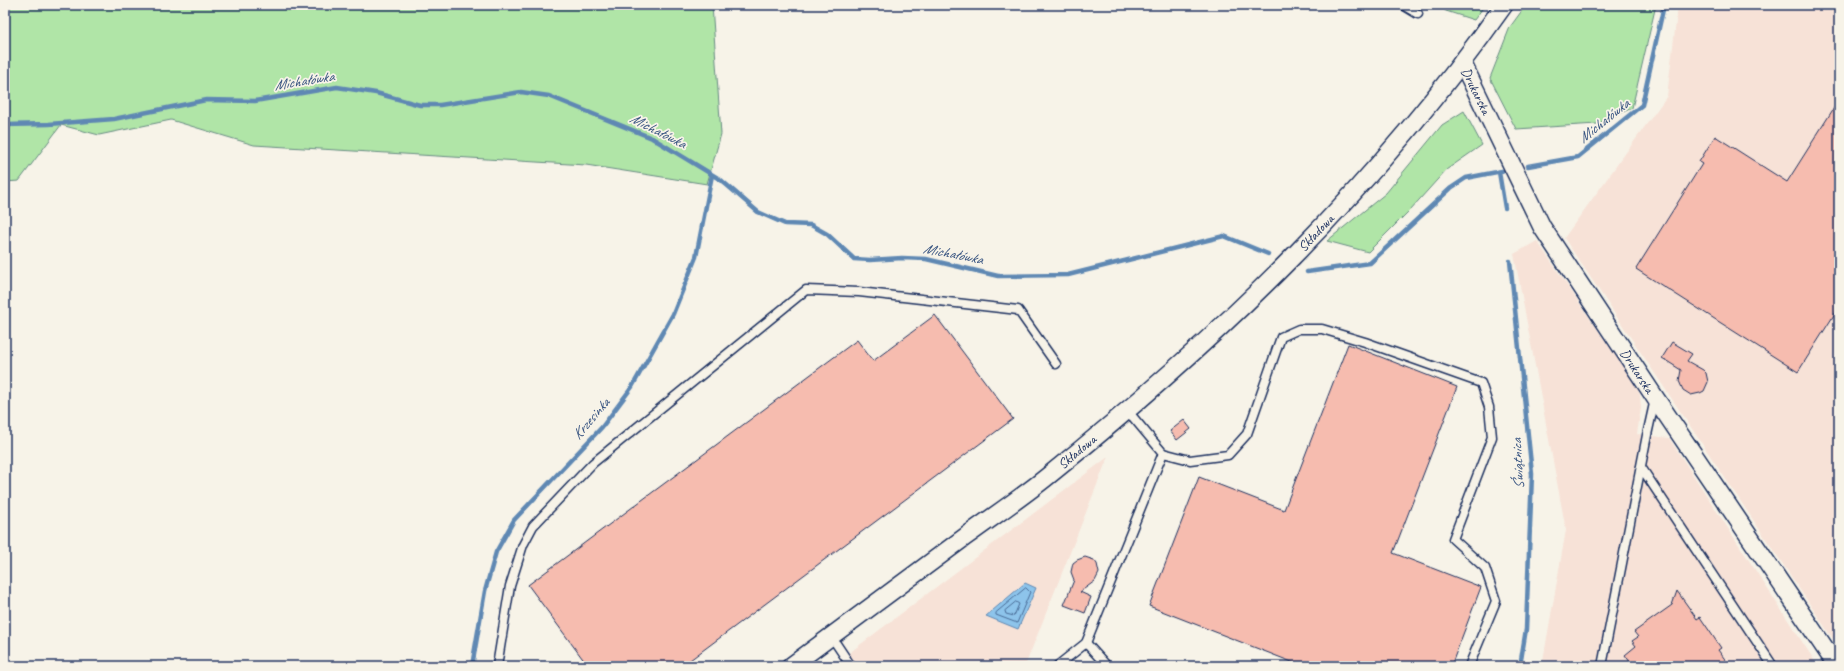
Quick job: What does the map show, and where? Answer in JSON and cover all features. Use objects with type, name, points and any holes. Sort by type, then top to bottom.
[{"type":"street","name":"Składowa","points":[[791,666],[1046,477],[1189,358],[1282,269],[1394,148],[1462,62],[1504,5]]},
{"type":"street","name":"Drukarska","points":[[1462,62],[1542,227],[1656,399],[1837,666]]},
{"type":"lane","points":[[1403,5],[1418,14]]},
{"type":"lane","points":[[497,666],[510,586],[523,545],[533,526],[593,462],[806,290],[859,292],[1018,310],[1056,364]]},
{"type":"lane","points":[[1127,410],[1162,453],[1190,460],[1228,456],[1247,434],[1281,336],[1299,329],[1322,329],[1365,342],[1481,383],[1490,406],[1492,437],[1454,539],[1485,568],[1496,601],[1469,666]]},
{"type":"lane","points":[[1602,666],[1641,466],[1656,399]]},
{"type":"lane","points":[[1062,664],[1086,643],[1162,453]]},
{"type":"lane","points":[[1641,466],[1773,666]]},
{"type":"lane","points":[[831,636],[851,666]]},
{"type":"lane","points":[[1086,643],[1107,666]]},
{"type":"shaded area","points":[[1678,5],[1839,5],[1839,648],[1564,238],[1667,96]]},
{"type":"shaded area","points":[[1537,241],[1635,384],[1640,395],[1641,408],[1637,434],[1669,438],[1818,666],[1542,666],[1566,530],[1514,254]]},
{"type":"shaded area","points":[[1108,457],[1025,666],[832,666]]},
{"type":"green space","points":[[5,5],[712,5],[721,134],[707,184],[586,165],[254,145],[171,120],[99,135],[61,125],[19,181],[5,182]]},
{"type":"green space","points":[[1436,5],[1485,5],[1474,20],[1446,11]]},
{"type":"green space","points":[[1526,5],[1656,5],[1632,108],[1597,124],[1516,129],[1490,78],[1510,27]]},
{"type":"green space","points":[[1464,111],[1482,145],[1446,170],[1410,210],[1368,252],[1327,241],[1386,193],[1442,125]]},
{"type":"water","points":[[1025,583],[1036,588],[1018,629],[986,616]]},
{"type":"building","points":[[1839,100],[1839,307],[1798,372],[1636,269],[1702,164],[1699,162],[1715,136],[1787,182]]},
{"type":"building","points":[[935,315],[1013,419],[682,666],[588,666],[528,585],[857,340],[873,361]]},
{"type":"building","points":[[1672,342],[1692,354],[1687,361],[1706,373],[1708,382],[1704,391],[1691,395],[1683,390],[1679,381],[1681,370],[1662,358]]},
{"type":"building","points":[[1348,344],[1457,387],[1393,553],[1481,587],[1451,666],[1302,666],[1149,606],[1199,477],[1284,510]]},
{"type":"building","points":[[1184,420],[1191,429],[1177,440],[1170,431]]},
{"type":"building","points":[[1085,557],[1094,560],[1097,564],[1099,573],[1095,581],[1080,592],[1091,597],[1085,613],[1064,605],[1074,580],[1071,572],[1073,563]]},
{"type":"building","points":[[1677,591],[1697,619],[1700,617],[1721,648],[1718,650],[1730,666],[1633,666],[1625,655],[1636,646],[1632,641],[1638,637],[1634,632],[1672,605]]},
{"type":"waterway","name":"Michałówka","points":[[1528,166],[1578,157],[1642,105],[1664,5]]},
{"type":"waterway","name":"Michałówka","points":[[5,125],[49,124],[114,119],[206,100],[255,101],[337,87],[376,93],[420,105],[440,105],[521,92],[549,96],[652,138],[721,180],[758,212],[785,224],[811,225],[827,234],[854,259],[926,259],[998,276],[1068,275],[1224,236],[1268,254]]},
{"type":"waterway","name":"Michałówka","points":[[1307,272],[1370,263],[1451,188],[1466,178],[1502,171]]},
{"type":"waterway","name":"Świątnica","points":[[1499,172],[1505,208]]},
{"type":"waterway","name":"Krzesinka","points":[[472,666],[485,591],[496,552],[514,520],[602,427],[632,387],[673,314],[696,257],[712,175]]},
{"type":"waterway","name":"Świątnica","points":[[1510,261],[1532,474],[1526,629],[1520,666]]}]
